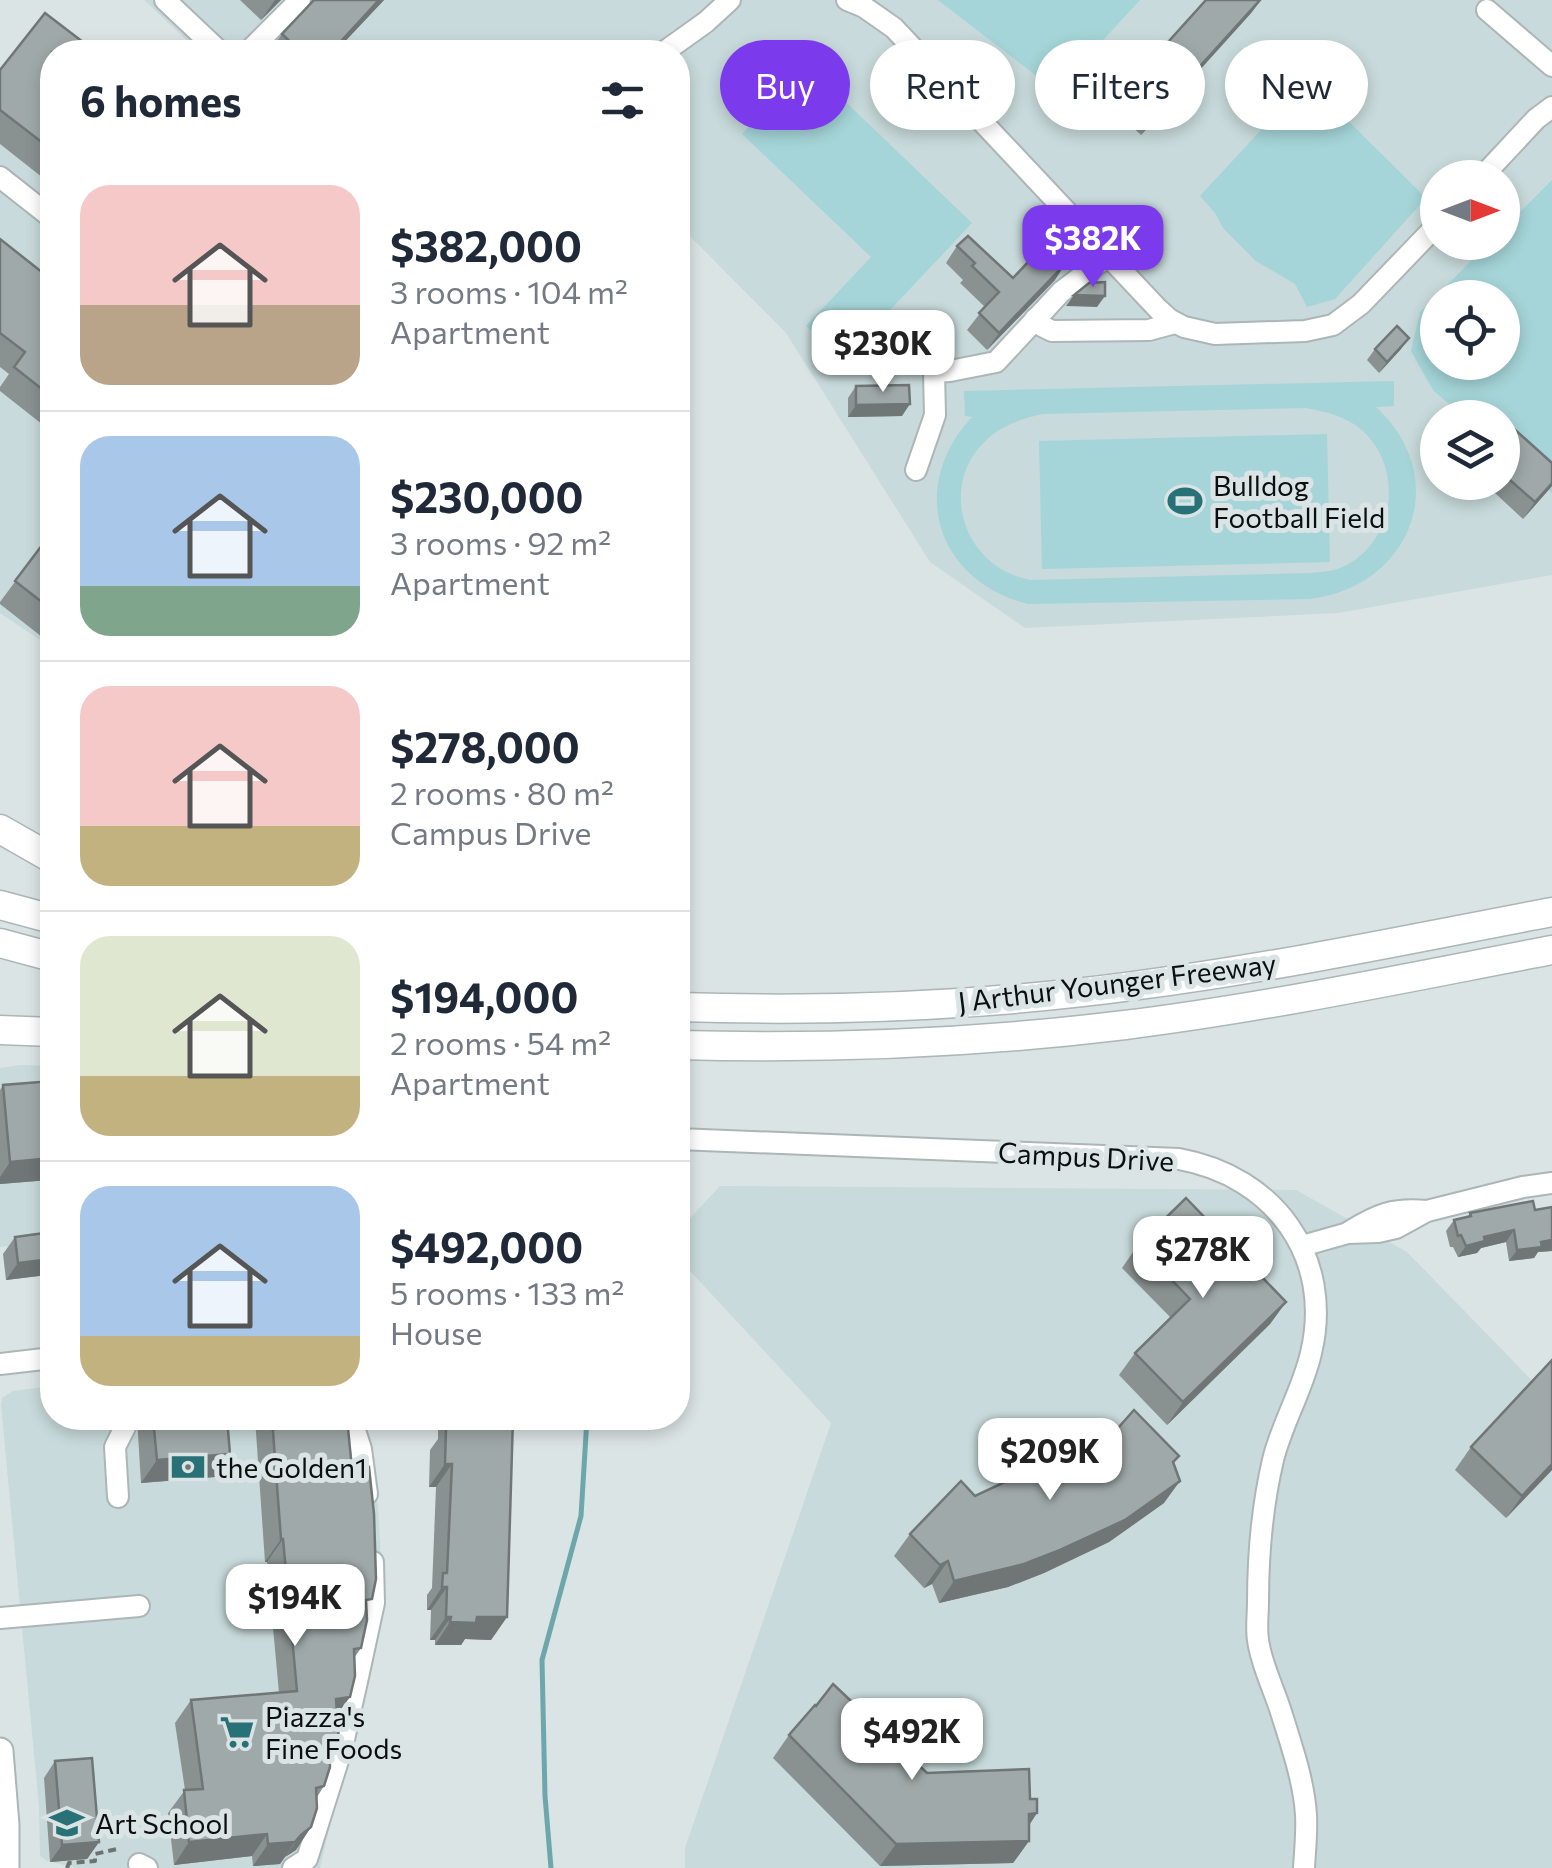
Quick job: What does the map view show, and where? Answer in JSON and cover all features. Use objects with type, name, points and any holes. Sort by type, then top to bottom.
[{"type":"highway","points":[[0,829],[40,851]]},
{"type":"highway","points":[[0,840],[40,854]]},
{"type":"highway","points":[[0,904],[40,916]]},
{"type":"highway","name":"J Arthur Younger Freeway","points":[[690,1008],[882,1007],[1102,990],[1250,968],[1552,912]]},
{"type":"highway","points":[[0,943],[40,954]]},
{"type":"highway","name":"J Arthur Younger Freeway","points":[[690,1048],[937,1042],[1128,1024],[1279,1001],[1552,950]]},
{"type":"highway","points":[[0,958],[40,965]]},
{"type":"highway","points":[[0,1030],[40,1032]]},
{"type":"main road","points":[[0,1751],[6,1868]]},
{"type":"street","points":[[164,0],[207,40]]},
{"type":"street","points":[[260,40],[300,0]]},
{"type":"street","points":[[681,40],[730,0]]},
{"type":"street","points":[[847,0],[894,28],[1175,323],[1215,334],[1304,330],[1333,324],[1362,304],[1420,243]]},
{"type":"street","points":[[1487,10],[1552,66]]},
{"type":"street","points":[[1498,160],[1552,107]]},
{"type":"street","points":[[0,177],[40,209]]},
{"type":"street","points":[[916,470],[935,415],[934,372],[996,362],[1061,292],[1108,256]]},
{"type":"street","points":[[1036,319],[1052,331],[1149,330],[1175,323]]},
{"type":"street","name":"Campus Drive","points":[[690,1139],[1179,1159],[1221,1171],[1252,1188],[1277,1211],[1302,1246],[1316,1292],[1308,1366],[1278,1442],[1269,1480],[1260,1534],[1258,1640],[1302,1790],[1306,1814],[1304,1868]]},
{"type":"street","points":[[1302,1246],[1348,1232],[1386,1212],[1427,1211],[1552,1183]]},
{"type":"street","points":[[0,1364],[40,1359]]},
{"type":"street","points":[[118,1497],[115,1447],[124,1430]]},
{"type":"street","points":[[293,1868],[307,1859],[342,1748],[374,1603],[371,1527],[355,1430]]},
{"type":"street","points":[[0,1618],[139,1606]]},
{"type":"path","points":[[67,1868],[68,1863],[96,1861],[95,1854],[117,1849]]},
{"type":"shaded area","points":[[144,0],[1552,0],[1552,575],[1338,613],[1025,628],[930,562],[786,333],[690,236],[690,40],[186,40]]},
{"type":"shaded area","points":[[938,0],[1140,0],[1103,40],[1035,40],[1035,75],[1015,59],[1015,40],[990,40]]},
{"type":"shaded area","points":[[10,66],[40,86],[40,640],[0,613],[0,69]]},
{"type":"shaded area","points":[[850,106],[870,125],[870,130],[875,130],[972,223],[842,361],[806,326],[871,257],[742,134],[746,130],[850,130]]},
{"type":"shaded area","points":[[1261,130],[1357,130],[1420,192],[1420,205],[1335,299],[1307,307],[1295,284],[1256,261],[1223,228],[1200,196]]},
{"type":"shaded area","points":[[1552,180],[1552,493],[1520,466],[1520,400],[1444,400],[1427,380],[1520,380],[1520,280],[1452,280],[1472,260],[1520,260],[1520,212]]},
{"type":"shaded area","points":[[1420,312],[1420,367],[1411,351]]},
{"type":"shaded area","points":[[1394,381],[1394,406],[1376,407],[1399,435],[1413,465],[1416,496],[1410,525],[1396,551],[1374,574],[1345,590],[1310,599],[1028,604],[997,592],[971,575],[953,553],[941,528],[937,501],[940,473],[952,444],[972,417],[965,416],[964,391]],"holes":[[[1306,408],[1343,418],[1363,431],[1376,446],[1388,483],[1388,502],[1376,538],[1363,553],[1338,569],[1031,580],[1007,572],[987,559],[964,520],[964,475],[974,454],[992,435],[1023,419],[1043,414]]]},
{"type":"shaded area","name":"Bulldog Football Field","points":[[1327,434],[1330,562],[1042,569],[1039,441]]},
{"type":"shaded area","points":[[40,1066],[40,1242],[0,1247],[0,1068]]},
{"type":"shaded area","points":[[720,1186],[1296,1190],[1407,1252],[1552,1401],[1552,1868],[685,1868],[685,1848],[831,1423],[690,1271],[690,1218]]},
{"type":"shaded area","points":[[40,1388],[40,1430],[365,1430],[378,1506],[381,1562],[367,1669],[320,1868],[77,1868],[40,1856],[39,1807],[1,1405],[2,1398],[13,1391]]},
{"type":"building","points":[[314,0],[379,0],[342,40],[288,40],[282,34]]},
{"type":"building","points":[[1206,0],[1260,0],[1205,61],[1205,40],[1170,40]]},
{"type":"building","points":[[45,13],[80,40],[40,40],[40,141],[0,110],[0,70]]},
{"type":"building","points":[[968,236],[1013,278],[1046,243],[1066,263],[999,333],[979,313],[999,292],[957,246]]},
{"type":"building","points":[[0,239],[40,271],[40,388],[14,367],[25,352],[0,333]]},
{"type":"building","points":[[1105,282],[1105,296],[1074,295],[1089,283]]},
{"type":"building","points":[[1397,326],[1409,338],[1387,362],[1375,349]]},
{"type":"building","points":[[909,385],[910,404],[856,405],[856,386]]},
{"type":"building","points":[[1520,434],[1552,463],[1552,483],[1535,502],[1520,489]]},
{"type":"building","points":[[40,548],[40,601],[15,581]]},
{"type":"building","points":[[40,1082],[40,1159],[10,1162],[3,1085]]},
{"type":"building","points":[[1186,1198],[1286,1302],[1183,1402],[1135,1353],[1190,1299],[1138,1245]]},
{"type":"building","points":[[1533,1201],[1535,1210],[1552,1207],[1552,1240],[1541,1242],[1542,1247],[1517,1250],[1514,1230],[1466,1246],[1458,1236],[1454,1220],[1471,1216],[1470,1213]]},
{"type":"building","points":[[40,1234],[40,1260],[18,1263],[15,1237]]},
{"type":"building","points":[[1552,1360],[1552,1464],[1522,1496],[1471,1447]]},
{"type":"building","points":[[1134,1410],[1179,1456],[1173,1462],[1180,1481],[1125,1520],[1024,1564],[954,1581],[948,1561],[940,1565],[910,1534],[961,1481],[975,1496],[1020,1475],[1019,1465],[1043,1465],[1110,1437]]},
{"type":"building","points":[[154,1430],[228,1430],[230,1454],[157,1460]]},
{"type":"building","points":[[273,1430],[348,1430],[352,1469],[369,1467],[376,1579],[372,1599],[366,1600],[367,1620],[361,1648],[354,1649],[355,1676],[350,1697],[336,1699],[339,1741],[337,1747],[329,1747],[330,1767],[324,1786],[316,1788],[317,1808],[311,1827],[295,1842],[268,1844],[267,1834],[189,1842],[184,1790],[203,1789],[191,1700],[297,1691]]},
{"type":"building","points":[[446,1430],[513,1430],[507,1617],[477,1617],[476,1623],[450,1622],[451,1617],[446,1617],[447,1587],[442,1587],[443,1573],[447,1573],[452,1464],[445,1464]]},
{"type":"building","points":[[833,1684],[927,1773],[1029,1769],[1030,1799],[1037,1799],[1037,1813],[1029,1814],[1029,1841],[896,1844],[789,1735]]},
{"type":"building","points":[[92,1758],[99,1842],[62,1845],[55,1761]]},
{"type":"waterway","points":[[551,1868],[542,1660],[581,1516],[586,1430]]},
{"type":"place","name":"Bulldog Football Field","points":[[1185,501]]},
{"type":"place","name":"the Golden1","points":[[188,1467]]},
{"type":"place","name":"Piazza's Fine Foods","points":[[237,1732]]},
{"type":"place","name":"Art School","points":[[67,1823]]}]
